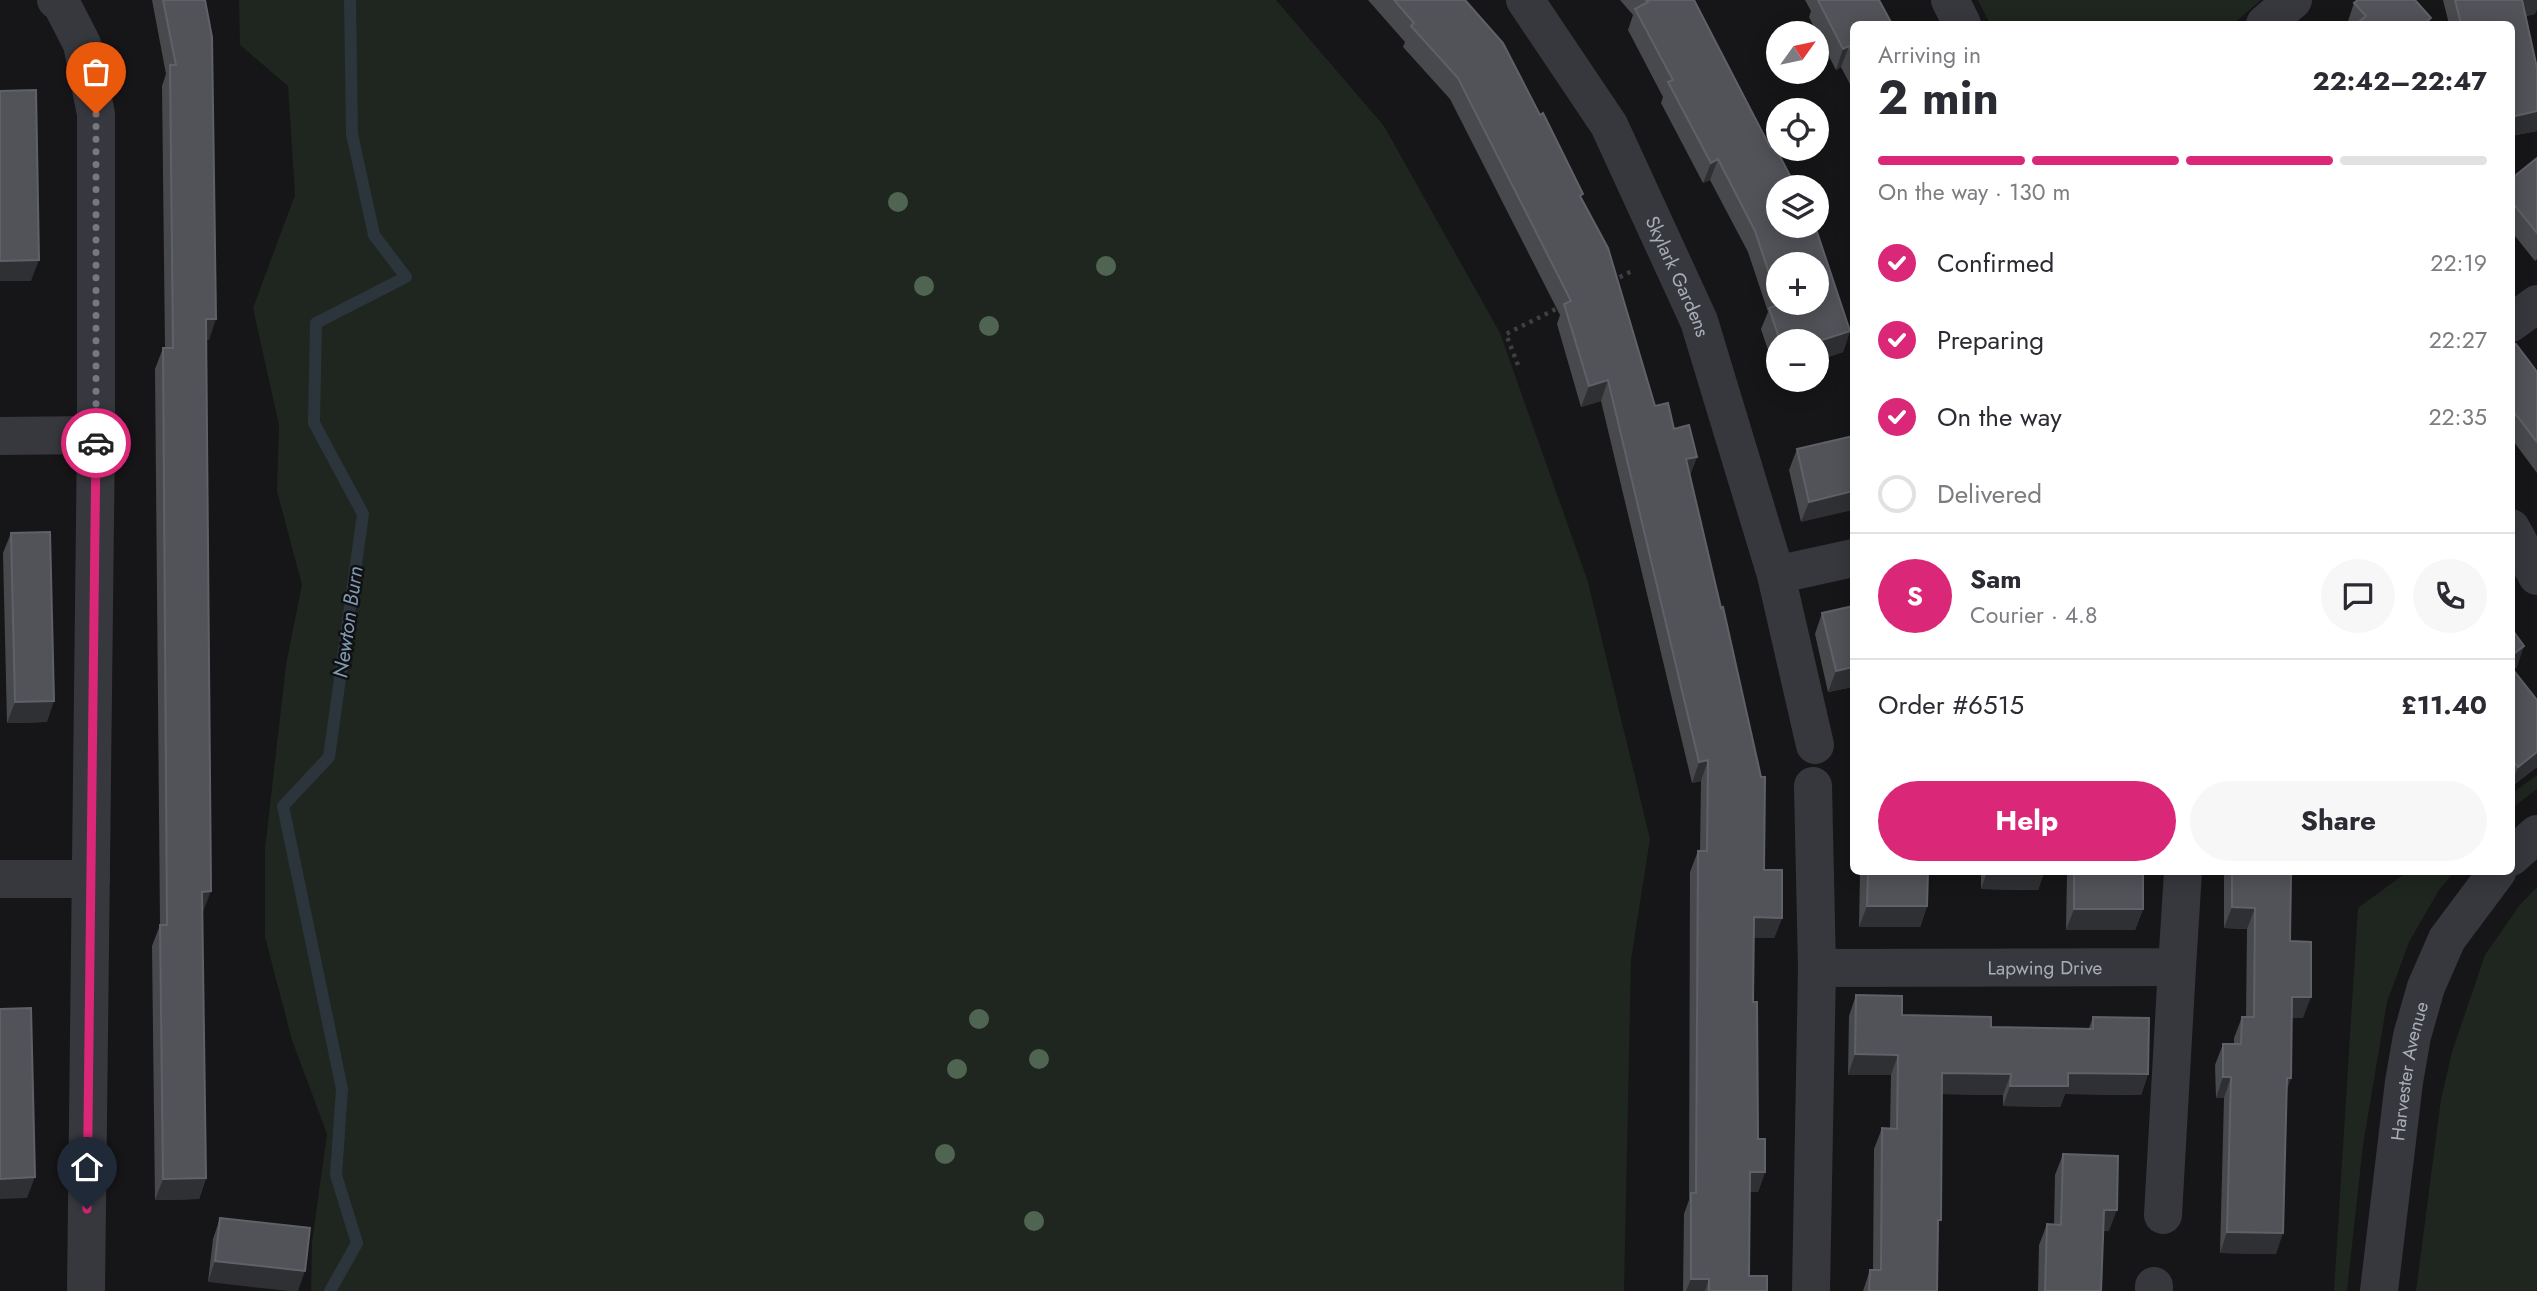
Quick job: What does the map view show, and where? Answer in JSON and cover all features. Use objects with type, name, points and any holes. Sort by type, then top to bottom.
[{"type":"street","points":[[56,0],[62,5],[82,44],[96,114],[96,435],[86,1291]]},
{"type":"street","name":"Skylark Gardens","points":[[1525,0],[1609,125],[1699,321],[1776,575],[1815,745]]},
{"type":"street","points":[[1950,0],[1960,21]]},
{"type":"street","points":[[2268,21],[2293,0]]},
{"type":"street","points":[[2515,320],[2537,304]]},
{"type":"street","points":[[0,436],[96,435]]},
{"type":"street","points":[[2515,539],[2537,576]]},
{"type":"street","points":[[1776,575],[1850,559]]},
{"type":"street","points":[[1811,1291],[1817,968],[1813,786]]},
{"type":"street","points":[[2515,853],[2537,834]]},
{"type":"street","points":[[2163,1215],[2183,875]]},
{"type":"street","name":"Harvester Avenue","points":[[2379,1291],[2412,1036],[2426,987],[2447,939],[2495,875]]},
{"type":"street","points":[[0,879],[91,879]]},
{"type":"street","name":"Lapwing Drive","points":[[1817,968],[2177,967]]},
{"type":"path","points":[[1601,287],[1668,253]]},
{"type":"path","points":[[1518,366],[1506,334],[1565,304]]},
{"type":"shaded area","points":[[239,0],[1276,0],[1384,126],[1500,333],[1588,582],[1650,839],[1631,960],[1624,1291],[311,1291],[312,1242],[327,1134],[292,1040],[265,937],[265,849],[286,665],[302,585],[277,491],[279,425],[253,308],[295,195],[288,86],[240,45]]},
{"type":"shaded area","points":[[1978,0],[2261,0],[2236,21],[1988,21]]},
{"type":"shaded area","points":[[2537,775],[2537,789],[2515,806],[2515,791]]},
{"type":"shaded area","points":[[2403,875],[2452,875],[2439,890],[2409,942],[2387,1002],[2363,1145],[2347,1291],[2334,1291],[2358,908]]},
{"type":"shaded area","points":[[2537,887],[2537,1291],[2416,1291],[2441,1099],[2452,1052],[2485,955],[2519,906]]},
{"type":"building","points":[[163,0],[205,0],[212,37],[216,319],[206,319],[211,891],[202,892],[206,1178],[163,1179],[160,925],[167,925],[163,348],[173,348],[170,65],[176,65]]},
{"type":"building","points":[[1394,0],[1465,0],[1503,43],[1540,115],[1543,113],[1583,194],[1580,196],[1608,248],[1655,406],[1668,403],[1674,429],[1689,425],[1697,457],[1686,459],[1761,777],[1765,777],[1764,870],[1782,870],[1782,918],[1754,917],[1753,1002],[1757,1002],[1758,1139],[1765,1139],[1765,1172],[1750,1172],[1749,1276],[1767,1276],[1767,1291],[1709,1291],[1709,1279],[1691,1279],[1691,1193],[1696,1193],[1698,851],[1707,851],[1708,760],[1699,762],[1608,380],[1589,386],[1564,304],[1571,301],[1458,78],[1411,26],[1414,23]]},
{"type":"building","points":[[1646,0],[1694,0],[1766,139],[1766,161],[1782,161],[1790,175],[1766,175],[1766,238],[1819,238],[1824,252],[1766,252],[1766,264],[1755,231],[1718,159],[1711,163],[1668,82],[1673,80],[1635,9],[1648,2]]},
{"type":"building","points":[[1818,0],[1879,0],[1890,21],[1850,21],[1850,48],[1849,46],[1843,49]]},
{"type":"building","points":[[2358,0],[2415,0],[2431,18],[2428,21],[2360,21],[2366,16],[2354,3]]},
{"type":"building","points":[[2455,0],[2522,0],[2537,68],[2537,111],[2515,116],[2515,21],[2460,21]]},
{"type":"building","points":[[36,90],[39,260],[0,261],[0,91]]},
{"type":"building","points":[[2537,158],[2537,233],[2515,206],[2515,176]]},
{"type":"building","points":[[1829,268],[1850,331],[1829,338],[1829,329],[1776,329],[1771,315],[1829,315]]},
{"type":"building","points":[[2515,345],[2537,372],[2537,442],[2515,413]]},
{"type":"building","points":[[1850,437],[1850,492],[1809,502],[1797,449]]},
{"type":"building","points":[[50,532],[54,701],[15,702],[11,533]]},
{"type":"building","points":[[1850,607],[1850,668],[1836,671],[1822,613]]},
{"type":"building","points":[[2515,634],[2524,646],[2515,653]]},
{"type":"building","points":[[2515,672],[2537,700],[2537,752],[2518,767],[2515,763]]},
{"type":"building","points":[[1868,875],[1928,875],[1927,906],[1867,906]]},
{"type":"building","points":[[2074,875],[2143,875],[2143,909],[2074,909]]},
{"type":"building","points":[[2232,875],[2291,875],[2290,941],[2311,942],[2311,997],[2292,997],[2283,1233],[2227,1232],[2231,1077],[2223,1077],[2223,1044],[2241,1044],[2242,1017],[2254,1017],[2255,908],[2232,907]]},
{"type":"building","points":[[1856,995],[1902,996],[1902,1015],[1991,1017],[1991,1027],[2093,1029],[2093,1017],[2149,1018],[2148,1074],[2068,1073],[2068,1086],[2010,1086],[2011,1074],[1942,1073],[1941,1220],[1938,1220],[1937,1291],[1869,1291],[1870,1270],[1881,1270],[1882,1128],[1897,1129],[1898,1055],[1855,1054]]},
{"type":"building","points":[[31,1008],[35,1177],[0,1179],[0,1009]]},
{"type":"building","points":[[2063,1154],[2118,1156],[2117,1210],[2104,1210],[2101,1291],[2045,1291],[2047,1224],[2061,1225]]},
{"type":"building","points":[[220,1218],[310,1228],[305,1271],[215,1261]]},
{"type":"waterway","name":"Newton Burn","points":[[330,1291],[357,1243],[336,1175],[342,1089],[283,806],[329,757],[363,514],[314,423],[316,323],[406,277],[374,235],[352,134],[350,0]]},
{"type":"way so far","points":[[96,114],[96,443]]},
{"type":"route","points":[[87,1209],[96,443]]}]
